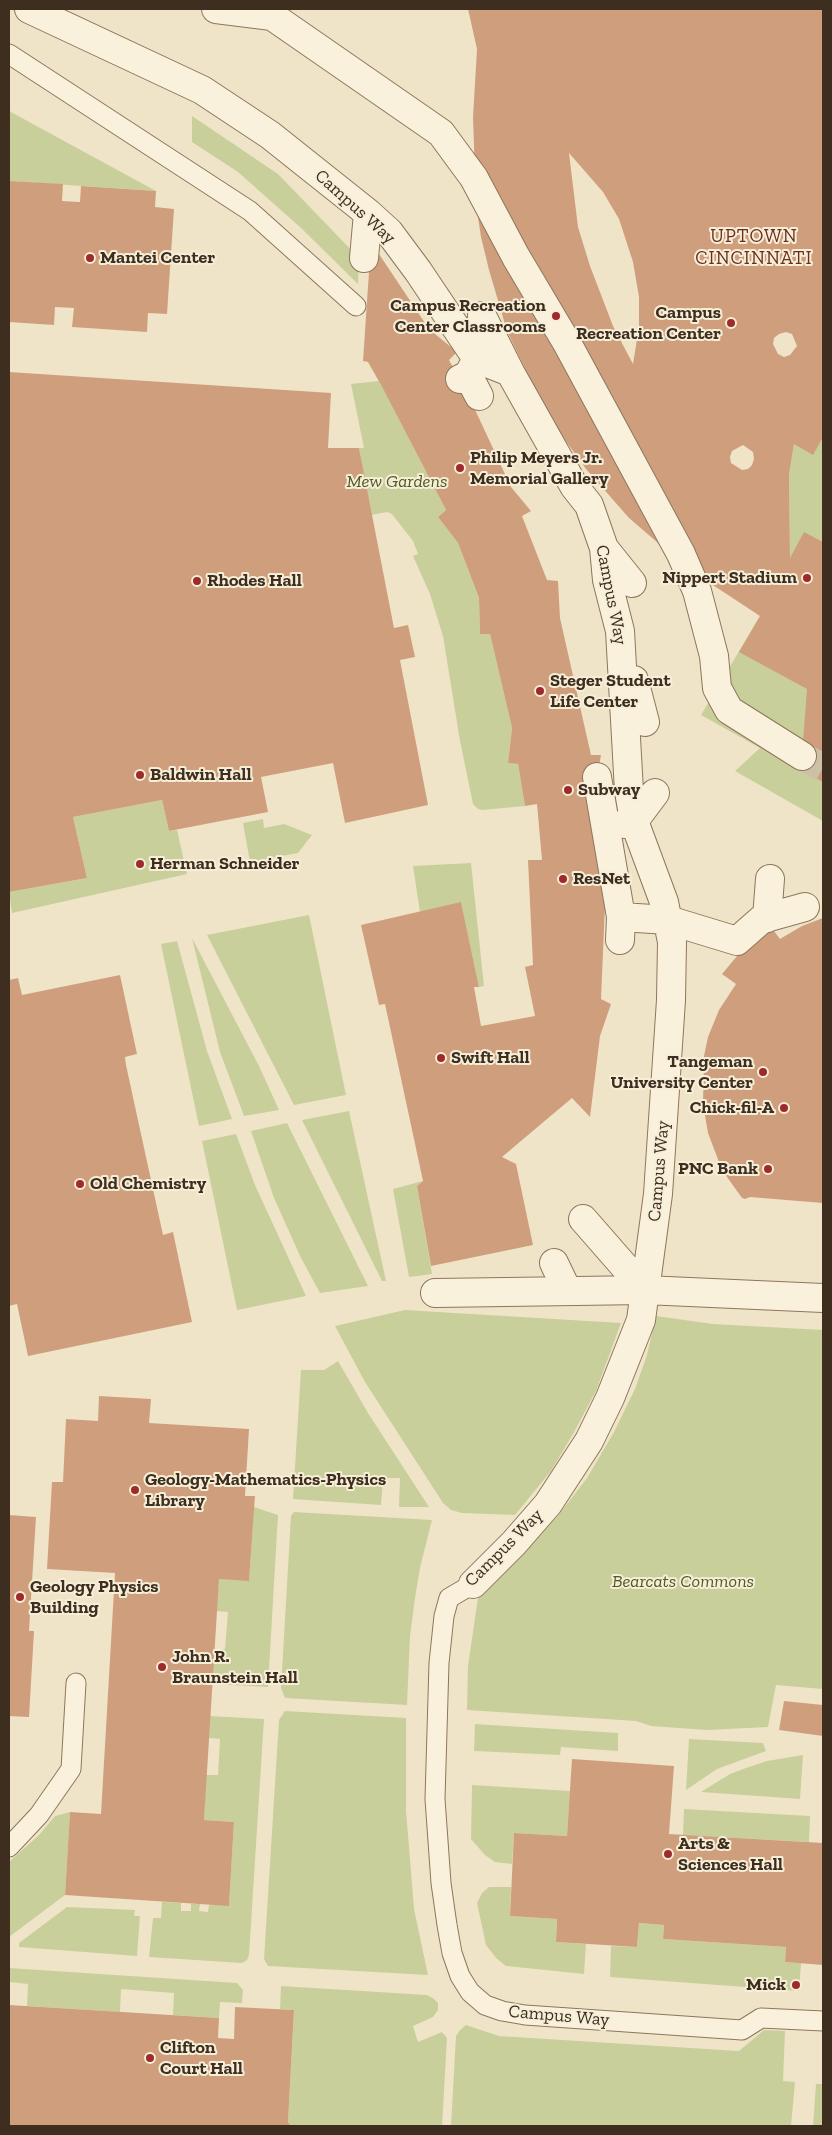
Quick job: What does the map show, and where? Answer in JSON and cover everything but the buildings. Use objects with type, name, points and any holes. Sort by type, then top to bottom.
[{"type":"street","name":"Campus Way","points":[[29,9],[202,90],[270,135],[389,232],[418,271],[471,377],[510,372],[574,486],[589,505],[604,548],[607,580],[620,631],[628,791],[634,822],[664,902],[672,942],[671,1000],[658,1194],[640,1325],[610,1398],[589,1441],[548,1504],[514,1543],[473,1584]]},
{"type":"street","points":[[216,9],[272,16],[441,133],[474,178],[516,256],[567,343],[694,581],[714,656],[717,688],[723,717],[802,756]]},
{"type":"street","points":[[364,258],[368,213]]},
{"type":"street","points":[[482,316],[510,372]]},
{"type":"street","points":[[604,548],[632,583]]},
{"type":"street","points":[[620,631],[645,722]]},
{"type":"street","points":[[597,777],[602,829],[621,929],[668,920],[740,945],[762,919],[805,907]]},
{"type":"street","points":[[602,829],[634,822],[655,793]]},
{"type":"street","points":[[767,918],[770,879]]},
{"type":"street","points":[[583,1219],[645,1290]]},
{"type":"street","points":[[554,1263],[567,1290]]},
{"type":"street","points":[[435,1293],[645,1290],[823,1298]]},
{"type":"lane","points":[[9,54],[250,211],[356,306]]},
{"type":"lane","name":"Campus Way","points":[[473,1584],[449,1598],[444,1616],[440,1663],[435,1799],[441,1883],[447,1925],[460,1976],[470,1992],[485,2004],[502,2011],[525,2015],[742,2030],[761,2018],[823,2021]]},
{"type":"lane","points":[[9,1847],[39,1815],[71,1769],[76,1683]]},
{"type":"green space","points":[[9,111],[156,191],[9,181]]},
{"type":"green space","points":[[192,116],[278,174],[359,258],[358,284],[301,228],[238,172],[192,142]]},
{"type":"green space","name":"Nippert Stadium","points":[[823,305],[823,821],[735,771],[760,748],[701,715],[760,616],[790,558],[789,475],[794,444],[755,420]]},
{"type":"green space","name":"Mew Gardens","points":[[379,381],[446,510],[438,517],[458,543],[479,598],[480,633],[490,634],[512,728],[508,763],[518,764],[525,806],[482,810],[473,804],[460,741],[443,636],[430,594],[413,556],[418,554],[413,541],[392,514],[387,512],[371,515],[359,448],[364,448],[351,384]]},
{"type":"green space","points":[[162,800],[169,831],[177,830],[187,874],[12,913],[9,892],[87,878],[73,817]]},
{"type":"green space","points":[[263,819],[264,828],[284,824],[312,835],[298,853],[250,862],[243,823]]},
{"type":"green space","points":[[471,863],[484,986],[479,987],[461,903],[420,912],[413,866]]},
{"type":"green space","points":[[309,915],[346,1095],[294,1105],[207,935]]},
{"type":"green space","points":[[192,938],[259,1066],[279,1110],[244,1116],[220,1052]]},
{"type":"green space","points":[[177,941],[207,1051],[232,1119],[199,1126],[161,944]]},
{"type":"green space","points":[[349,1111],[386,1281],[382,1281],[302,1120]]},
{"type":"green space","points":[[287,1123],[368,1286],[320,1293],[301,1258],[274,1198],[251,1131]]},
{"type":"green space","points":[[236,1134],[255,1185],[306,1296],[237,1310],[202,1141]]},
{"type":"green space","points":[[423,1181],[417,1186],[432,1274],[409,1277],[393,1189]]},
{"type":"green space","points":[[405,1310],[621,1323],[596,1391],[573,1434],[551,1471],[515,1515],[462,1513],[451,1510],[443,1503],[365,1382],[335,1326]]},
{"type":"green space","name":"Bearcats Commons","points":[[656,1316],[713,1324],[823,1330],[823,1689],[776,1685],[768,1727],[707,1730],[651,1726],[636,1721],[467,1710],[468,1666],[479,1591],[506,1568],[557,1517],[587,1478],[614,1432],[635,1389],[647,1355]]},
{"type":"green space","points":[[338,1361],[368,1413],[429,1507],[399,1507],[400,1478],[383,1478],[381,1505],[293,1499],[301,1370],[324,1370]]},
{"type":"green space","points":[[254,1507],[278,1515],[268,1687],[212,1684],[214,1649],[225,1649],[228,1612],[216,1611],[219,1579],[249,1580]]},
{"type":"green space","points":[[294,1512],[432,1520],[420,1568],[415,1598],[410,1636],[407,1705],[285,1698],[281,1688],[291,1516]]},
{"type":"green space","points":[[285,1711],[406,1718],[406,1811],[414,1909],[428,1975],[268,1966],[264,1959],[279,1720]]},
{"type":"green space","points":[[210,1716],[264,1719],[249,1955],[247,1960],[242,1963],[149,1957],[153,1918],[161,1918],[162,1902],[181,1903],[181,1911],[191,1911],[191,1904],[200,1904],[199,1911],[208,1912],[209,1905],[229,1905],[234,1822],[204,1820],[206,1775],[218,1775],[220,1739],[209,1738]]},
{"type":"green space","points":[[475,1724],[618,1733],[618,1751],[561,1747],[560,1755],[474,1751]]},
{"type":"green space","points":[[689,1739],[763,1743],[766,1751],[717,1769],[686,1790]]},
{"type":"green space","points":[[803,1755],[800,1799],[701,1792],[730,1774],[746,1768],[767,1761]]},
{"type":"green space","points":[[472,1785],[570,1791],[567,1836],[514,1833],[512,1864],[495,1862],[485,1855],[471,1839]]},
{"type":"green space","points":[[684,1809],[810,1816],[809,1842],[683,1835]]},
{"type":"green space","points":[[70,1812],[65,1895],[9,1937],[9,1862],[39,1835],[55,1816]]},
{"type":"green space","points":[[489,1887],[511,1887],[510,1916],[557,1919],[556,1942],[586,1944],[584,1974],[506,1966],[496,1958],[486,1945],[477,1903],[482,1893]]},
{"type":"green space","points":[[67,1907],[135,1910],[134,1916],[140,1916],[137,1956],[19,1947],[19,1943]]},
{"type":"green space","points":[[639,1923],[664,1925],[663,1939],[786,1947],[785,1962],[801,1963],[799,1991],[610,1977],[611,1946],[637,1947]]},
{"type":"green space","points":[[9,1968],[237,1983],[243,1990],[242,2003],[220,2002],[219,2018],[173,2015],[174,1993],[121,1989],[120,2012],[27,2006],[28,1984],[9,1982]]},
{"type":"green space","points":[[281,1986],[427,1995],[434,1999],[438,2003],[438,2010],[433,2017],[413,2026],[418,2042],[442,2032],[447,2038],[442,2126],[291,2126],[288,2122],[294,2010],[280,2009]]},
{"type":"green space","points":[[466,2025],[499,2036],[739,2051],[764,2030],[785,2031],[783,2081],[795,2082],[791,2126],[451,2126],[456,2036]]},
{"type":"green space","points":[[816,2084],[823,2084],[823,2126],[813,2126]]},
{"type":"tunnel","points":[[802,756],[823,768]]},
{"type":"place","name":"Mantei Center","points":[[90,258]]},
{"type":"place","name":"Campus Recreation Center Classrooms","points":[[556,316]]},
{"type":"place","name":"Campus Recreation Center","points":[[731,323]]},
{"type":"place","name":"Philip Meyers Jr. Memorial Gallery","points":[[460,468]]},
{"type":"place","name":"Nippert Stadium","points":[[807,578]]},
{"type":"place","name":"Rhodes Hall","points":[[197,581]]},
{"type":"place","name":"Steger Student Life Center","points":[[540,691]]},
{"type":"place","name":"Baldwin Hall","points":[[140,775]]},
{"type":"place","name":"Subway","points":[[568,790]]},
{"type":"place","name":"Herman Schneider","points":[[140,864]]},
{"type":"place","name":"ResNet","points":[[563,879]]},
{"type":"place","name":"Swift Hall","points":[[441,1058]]},
{"type":"place","name":"Tangeman University Center","points":[[763,1072]]},
{"type":"place","name":"Chick-fil-A","points":[[784,1108]]},
{"type":"place","name":"PNC Bank","points":[[768,1169]]},
{"type":"place","name":"Old Chemistry","points":[[80,1184]]},
{"type":"place","name":"Geology-Mathematics-Physics Library","points":[[135,1490]]},
{"type":"place","name":"Geology Physics Building","points":[[20,1597]]},
{"type":"place","name":"John R. Braunstein Hall","points":[[162,1667]]},
{"type":"place","name":"Arts & Sciences Hall","points":[[668,1854]]},
{"type":"place","name":"Mick","points":[[796,1985]]},
{"type":"place","name":"Clifton Court Hall","points":[[150,2058]]},
{"type":"district","name":"UPTOWN CINCINNATI","points":[[754,248]]}]
